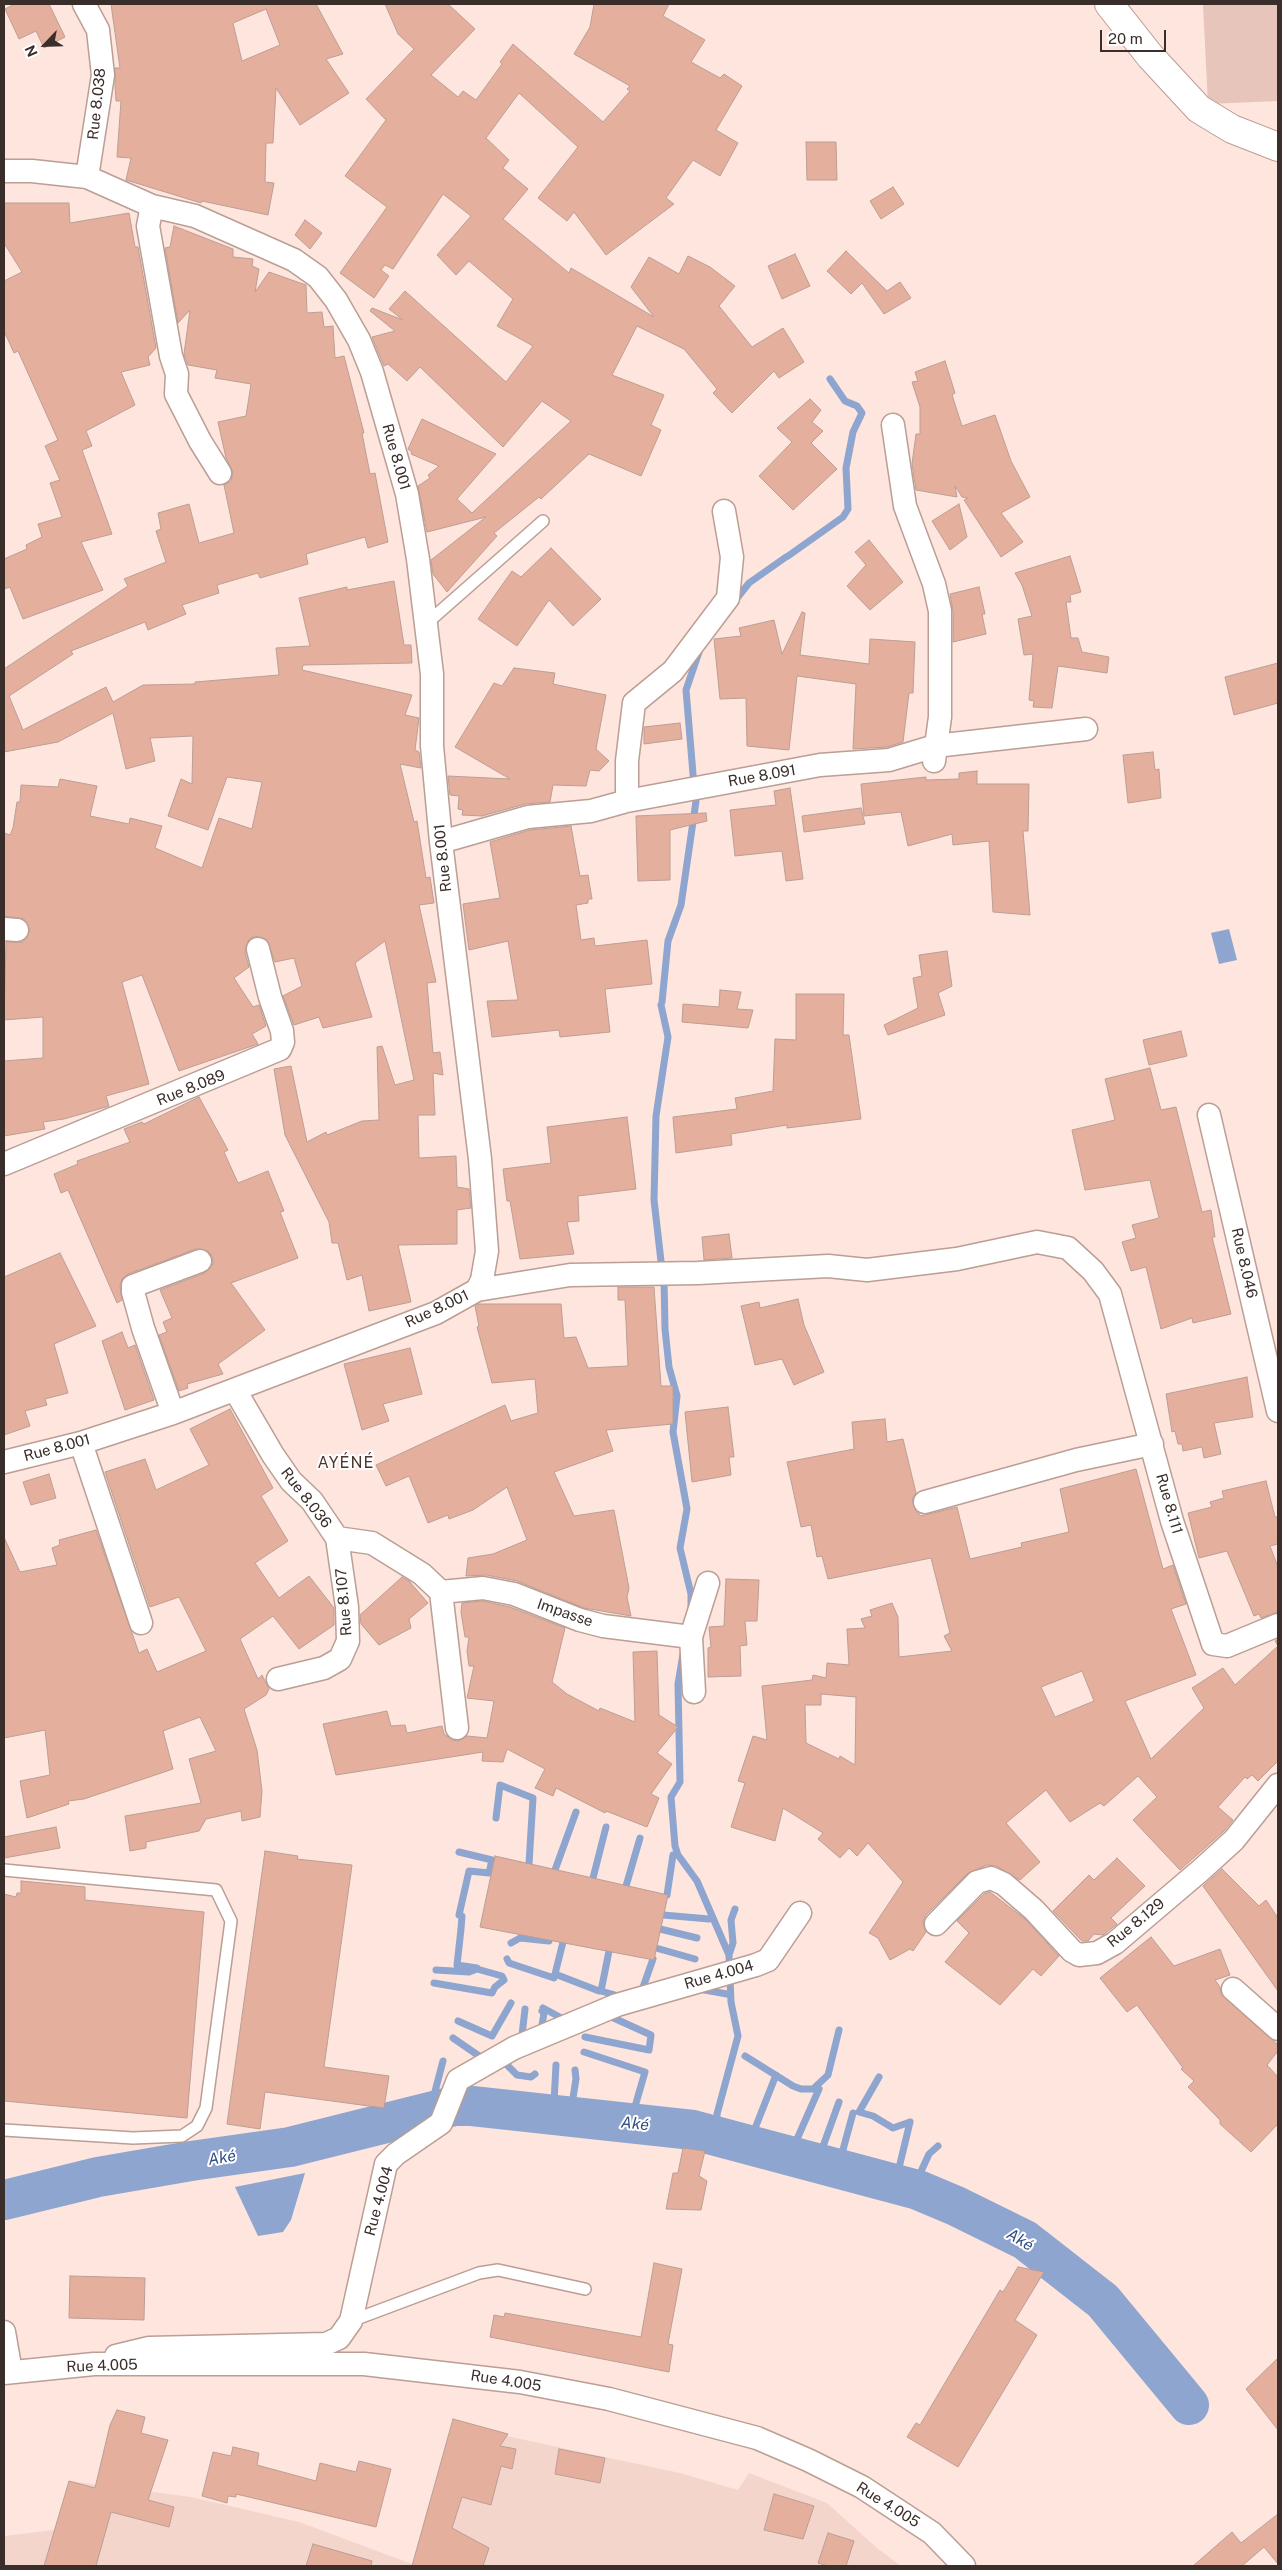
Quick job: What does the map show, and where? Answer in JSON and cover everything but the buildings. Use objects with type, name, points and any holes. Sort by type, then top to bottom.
[{"type":"street","name":"Rue 8.038","points":[[84,4],[98,30],[103,75],[88,177]]},
{"type":"street","points":[[1109,4],[1150,56],[1199,109],[1232,129],[1278,147]]},
{"type":"street","name":"Rue 8.001","points":[[4,171],[32,171],[88,177],[152,206],[195,216],[294,260],[318,277],[336,300],[359,340],[372,372],[407,494],[427,623],[432,674],[432,746],[441,842],[480,1168],[487,1251],[482,1280],[477,1290],[436,1313],[172,1413],[81,1443],[4,1462]]},
{"type":"street","points":[[152,206],[148,226],[171,356],[177,374],[176,394],[200,441],[220,472]]},
{"type":"street","points":[[893,425],[906,506],[934,584],[940,611],[940,717],[934,754]]},
{"type":"street","points":[[627,802],[627,761],[634,703],[673,671],[728,598],[732,557],[724,511]]},
{"type":"street","name":"Rue 8.091","points":[[441,842],[528,817],[591,811],[627,802],[820,766],[934,754],[1086,729]]},
{"type":"street","name":"Rue 8.089","points":[[4,1164],[280,1049],[284,1042],[282,1031],[270,997],[258,949]]},
{"type":"street","name":"Rue 8.046","points":[[1209,1115],[1278,1411]]},
{"type":"street","name":"Rue 8.111","points":[[477,1290],[570,1275],[698,1273],[828,1266],[867,1270],[957,1259],[1037,1242],[1068,1248],[1093,1271],[1110,1294],[1172,1521],[1213,1644],[1227,1646],[1278,1624]]},
{"type":"street","points":[[172,1413],[143,1328],[132,1292],[133,1286],[200,1261]]},
{"type":"street","name":"Rue 8.036","points":[[235,1390],[273,1455],[291,1481],[312,1501],[337,1538],[372,1543],[422,1574],[442,1592]]},
{"type":"street","points":[[81,1443],[141,1623]]},
{"type":"street","points":[[925,1502],[1076,1460],[1152,1444]]},
{"type":"street","name":"Rue 8.107","points":[[278,1679],[324,1668],[340,1659],[348,1641],[347,1607],[337,1538]]},
{"type":"street","points":[[694,1692],[691,1637],[708,1583]]},
{"type":"street","name":"Impasse","points":[[442,1592],[483,1588],[514,1594],[580,1620],[603,1626],[691,1637]]},
{"type":"street","points":[[442,1592],[457,1728]]},
{"type":"street","name":"Rue 8.129","points":[[936,1924],[977,1882],[991,1878],[1004,1884],[1034,1910],[1072,1951],[1079,1955],[1097,1953],[1115,1943],[1234,1840],[1278,1785]]},
{"type":"street","name":"Rue 4.004","points":[[94,2364],[149,2348],[326,2344],[339,2338],[351,2321],[386,2164],[396,2154],[441,2123],[458,2080],[514,2048],[617,2005],[768,1960],[800,1913]]},
{"type":"street","points":[[1233,1989],[1278,2030]]},
{"type":"street","points":[[4,2332],[7,2372]]},
{"type":"street","name":"Rue 4.005","points":[[7,2372],[94,2364],[364,2364],[511,2381],[609,2399],[757,2438],[808,2460],[862,2487],[932,2533],[964,2566]]},
{"type":"lane","points":[[427,623],[543,521]]},
{"type":"lane","points":[[4,1870],[216,1890],[231,1921],[206,2108],[197,2126],[182,2136],[133,2138],[4,2130]]},
{"type":"lane","points":[[351,2321],[479,2273],[498,2270],[585,2289]]},
{"type":"shaded area","points":[[1203,4],[1278,4],[1278,101],[1208,104]]},
{"type":"shaded area","points":[[453,2419],[506,2436],[680,2473],[738,2490],[749,2473],[827,2503],[877,2548],[901,2566],[4,2566],[4,2536],[54,2530],[69,2481],[191,2497],[299,2522],[412,2564]]},
{"type":"water","points":[[1229,929],[1237,960],[1219,964],[1211,933]]},
{"type":"water","points":[[305,2173],[291,2220],[283,2232],[258,2236],[235,2187]]},
{"type":"waterway","points":[[788,556],[843,517],[848,509],[846,468],[853,432],[862,413],[857,406],[845,401],[830,379]]},
{"type":"waterway","points":[[734,602],[749,583],[786,557]]},
{"type":"waterway","points":[[694,786],[686,690],[700,649]]},
{"type":"waterway","points":[[662,1002],[668,941],[681,905],[696,801]]},
{"type":"waterway","points":[[661,1005],[668,1037],[656,1116],[654,1200],[662,1270]]},
{"type":"waterway","points":[[664,1279],[665,1329],[669,1367],[677,1396],[673,1432],[687,1509],[680,1548],[691,1594],[691,1608]]},
{"type":"waterway","points":[[683,1654],[678,1684],[680,1782],[671,1797],[675,1846],[678,1855],[697,1881],[729,1955],[731,2002],[738,2036],[717,2114],[717,2133]]},
{"type":"waterway","points":[[496,1818],[500,1785],[533,1798],[529,1864]]},
{"type":"waterway","points":[[555,1870],[576,1812]]},
{"type":"waterway","points":[[593,1878],[606,1827]]},
{"type":"waterway","points":[[626,1886],[640,1838]]},
{"type":"waterway","points":[[459,1852],[492,1860],[489,1873],[469,1871],[459,1915],[462,1916],[457,1965],[477,1968]]},
{"type":"waterway","points":[[667,1895],[673,1855]]},
{"type":"waterway","points":[[729,1955],[733,1943],[731,1920],[735,1909]]},
{"type":"waterway","points":[[663,1915],[709,1919]]},
{"type":"waterway","points":[[660,1929],[697,1938]]},
{"type":"waterway","points":[[511,1943],[520,1938],[549,1941]]},
{"type":"waterway","points":[[563,1942],[555,1974],[599,1991]]},
{"type":"waterway","points":[[656,1948],[695,1959]]},
{"type":"waterway","points":[[609,1951],[601,1991],[622,1997]]},
{"type":"waterway","points":[[507,1959],[509,1963],[554,1978]]},
{"type":"waterway","points":[[641,1993],[653,1959]]},
{"type":"waterway","points":[[434,1983],[492,1993],[495,1987],[504,1980],[502,1976],[477,1969],[469,1972],[436,1970]]},
{"type":"waterway","points":[[699,1989],[727,1994]]},
{"type":"waterway","points":[[458,2021],[492,2036],[511,2003]]},
{"type":"waterway","points":[[543,2008],[567,2021]]},
{"type":"waterway","points":[[518,2039],[522,2035],[525,2009]]},
{"type":"waterway","points":[[541,2031],[544,2013],[542,2011]]},
{"type":"waterway","points":[[585,2037],[649,2050],[651,2035],[607,2015]]},
{"type":"waterway","points":[[745,2056],[793,2086],[801,2089],[813,2089],[828,2075],[839,2030]]},
{"type":"waterway","points":[[453,2038],[482,2058],[479,2062]]},
{"type":"waterway","points":[[584,2052],[645,2072],[634,2110]]},
{"type":"waterway","points":[[433,2099],[443,2061]]},
{"type":"waterway","points":[[504,2062],[517,2075],[531,2077],[535,2074]]},
{"type":"waterway","points":[[554,2102],[556,2065]]},
{"type":"waterway","points":[[572,2104],[576,2079],[575,2070]]},
{"type":"waterway","points":[[752,2136],[776,2075]]},
{"type":"waterway","points":[[879,2077],[859,2112],[873,2116],[893,2128],[910,2122]]},
{"type":"waterway","points":[[794,2146],[819,2089]]},
{"type":"waterway","points":[[821,2152],[839,2102]]},
{"type":"waterway","name":"Aké","points":[[4,2200],[98,2177],[290,2147],[454,2106],[472,2106],[693,2130],[918,2190],[956,2206],[1025,2240],[1103,2301],[1189,2405]]},
{"type":"waterway","points":[[841,2157],[853,2113]]},
{"type":"waterway","points":[[898,2172],[910,2122]]},
{"type":"waterway","points":[[918,2178],[929,2154],[938,2146]]},
{"type":"district","name":"AYÉNÉ","points":[[346,1463]]}]
